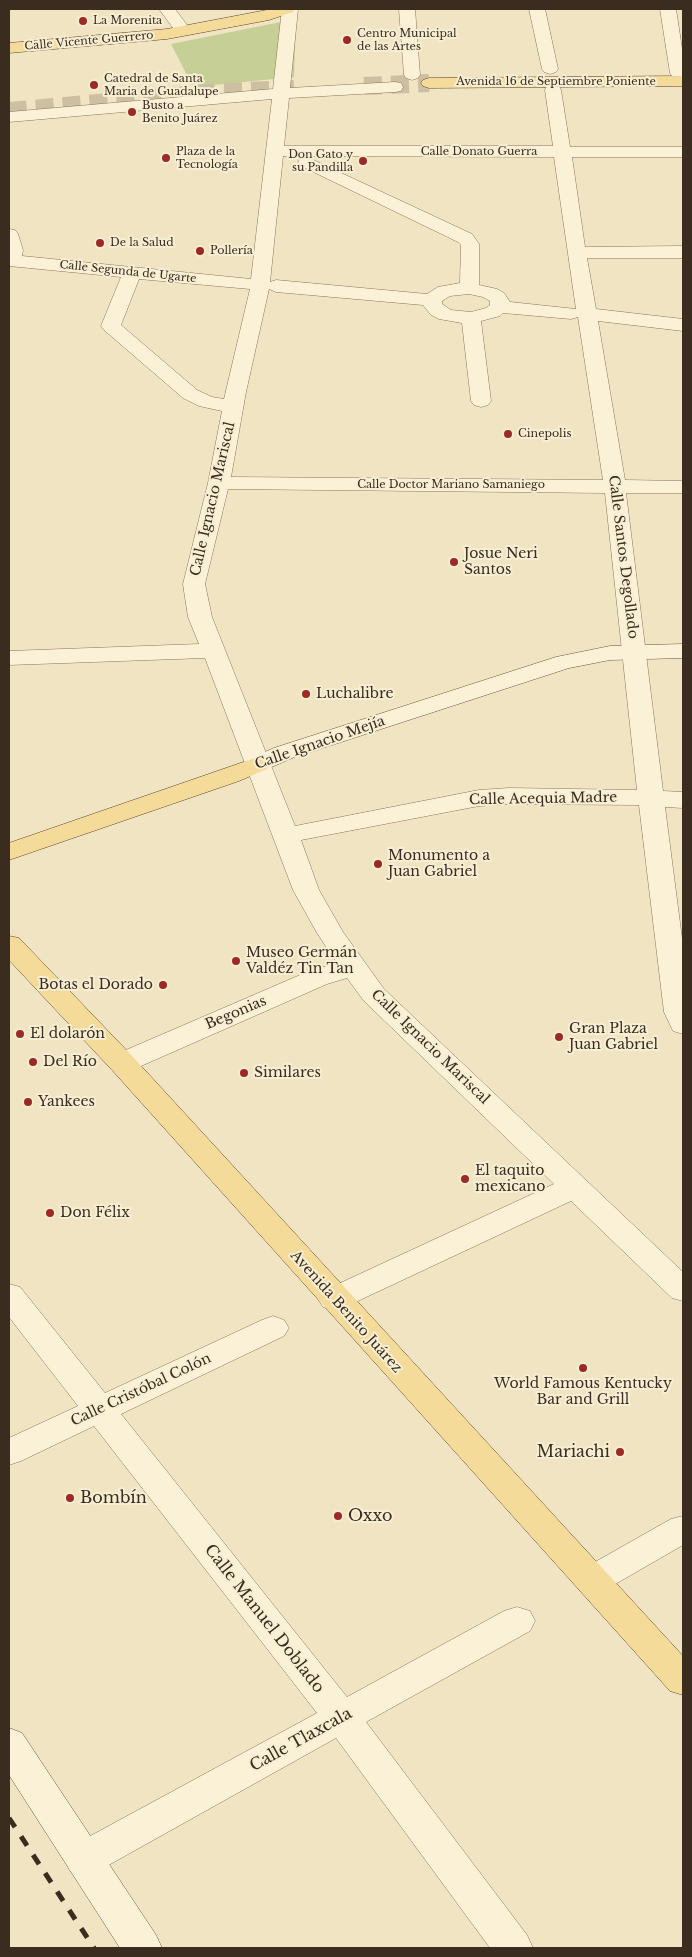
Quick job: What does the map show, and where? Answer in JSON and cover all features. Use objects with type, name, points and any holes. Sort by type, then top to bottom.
[{"type":"main road","name":"Calle Vicente Guerrero","points":[[9,48],[167,34],[269,15],[289,9]]},
{"type":"main road","name":"Avenida 16 de Septiembre Poniente","points":[[429,83],[681,77]]},
{"type":"main road","name":"Calle Ignacio Mejía","points":[[9,852],[230,776],[258,764]]},
{"type":"main road","name":"Avenida Benito Juárez","points":[[9,944],[122,1063],[334,1299],[683,1680]]},
{"type":"street","points":[[167,9],[179,26]]},
{"type":"street","name":"Calle Ignacio Mariscal","points":[[289,9],[281,101],[260,285],[233,407],[219,483],[194,584],[200,617],[306,890],[330,933],[353,967],[374,995],[683,1290]]},
{"type":"street","points":[[407,9],[412,75]]},
{"type":"street","name":"Calle Santos Degollado","points":[[537,9],[551,80],[577,253],[579,313],[615,487],[678,1012],[683,1025]]},
{"type":"street","points":[[668,9],[681,77]]},
{"type":"street","points":[[9,117],[281,101],[395,87]]},
{"type":"street","name":"Calle Donato Guerra","points":[[274,151],[683,152]]},
{"type":"street","points":[[307,162],[465,238],[470,244],[469,288]]},
{"type":"street","points":[[9,234],[14,250],[14,254],[9,260]]},
{"type":"street","points":[[577,253],[683,252]]},
{"type":"street","name":"Calle Segunda de Ugarte","points":[[9,260],[247,284]]},
{"type":"street","points":[[132,273],[111,326],[190,394],[206,402],[233,407]]},
{"type":"street","points":[[276,286],[432,300]]},
{"type":"street","points":[[469,288],[485,291],[497,297],[500,302],[499,307],[494,312],[471,318],[458,318],[438,311],[432,306],[432,300],[436,295],[445,291],[469,288]]},
{"type":"street","points":[[499,307],[627,317],[683,325]]},
{"type":"street","points":[[471,318],[481,401]]},
{"type":"street","name":"Calle Doctor Mariano Samaniego","points":[[219,483],[683,487]]},
{"type":"street","points":[[9,658],[214,651]]},
{"type":"street","name":"Calle Ignacio Mejía","points":[[258,764],[283,753],[564,662],[596,654],[636,651],[683,651]]},
{"type":"street","name":"Calle Acequia Madre","points":[[286,835],[479,798],[509,796],[683,800]]},
{"type":"street","name":"Begonias","points":[[122,1063],[318,978],[353,967]]},
{"type":"street","points":[[334,1299],[574,1187]]},
{"type":"street","name":"Calle Manuel Doblado","points":[[9,1294],[342,1718],[513,1948]]},
{"type":"street","name":"Calle Cristóbal Colón","points":[[9,1452],[273,1328]]},
{"type":"street","points":[[593,1580],[683,1529]]},
{"type":"street","name":"Calle Tlaxcala","points":[[84,1859],[517,1621]]},
{"type":"street","points":[[9,1744],[142,1948]]},
{"type":"green space","points":[[296,19],[294,77],[193,87],[171,44]]},
{"type":"tunnel","points":[[364,86],[429,83]]},
{"type":"tunnel","points":[[9,111],[221,92],[294,89]]},
{"type":"railway","points":[[9,1818],[94,1948]]},
{"type":"place","name":"La Morenita","points":[[83,21]]},
{"type":"place","name":"Centro Municipal de las Artes","points":[[347,40]]},
{"type":"place","name":"Catedral de Santa Maria de Guadalupe","points":[[94,85]]},
{"type":"place","name":"Busto a Benito Juárez","points":[[132,112]]},
{"type":"place","name":"Plaza de la Tecnología","points":[[166,158]]},
{"type":"place","name":"Don Gato y su Pandilla","points":[[363,161]]},
{"type":"place","name":"De la Salud","points":[[100,243]]},
{"type":"place","name":"Pollería","points":[[200,251]]},
{"type":"place","name":"Cinepolis","points":[[508,434]]},
{"type":"place","name":"Josue Neri Santos","points":[[454,562]]},
{"type":"place","name":"Luchalibre","points":[[306,694]]},
{"type":"place","name":"Monumento a Juan Gabriel","points":[[378,864]]},
{"type":"place","name":"Museo Germán Valdéz Tin Tan","points":[[236,961]]},
{"type":"place","name":"Botas el Dorado","points":[[163,985]]},
{"type":"place","name":"El dolarón","points":[[20,1034]]},
{"type":"place","name":"Gran Plaza Juan Gabriel","points":[[559,1037]]},
{"type":"place","name":"Del Río","points":[[33,1062]]},
{"type":"place","name":"Similares","points":[[244,1073]]},
{"type":"place","name":"Yankees","points":[[28,1102]]},
{"type":"place","name":"El taquito mexicano","points":[[465,1179]]},
{"type":"place","name":"Don Félix","points":[[50,1213]]},
{"type":"place","name":"World Famous Kentucky Bar and Grill","points":[[583,1368]]},
{"type":"place","name":"Mariachi","points":[[620,1452]]},
{"type":"place","name":"Bombín","points":[[70,1498]]},
{"type":"place","name":"Oxxo","points":[[338,1516]]}]
